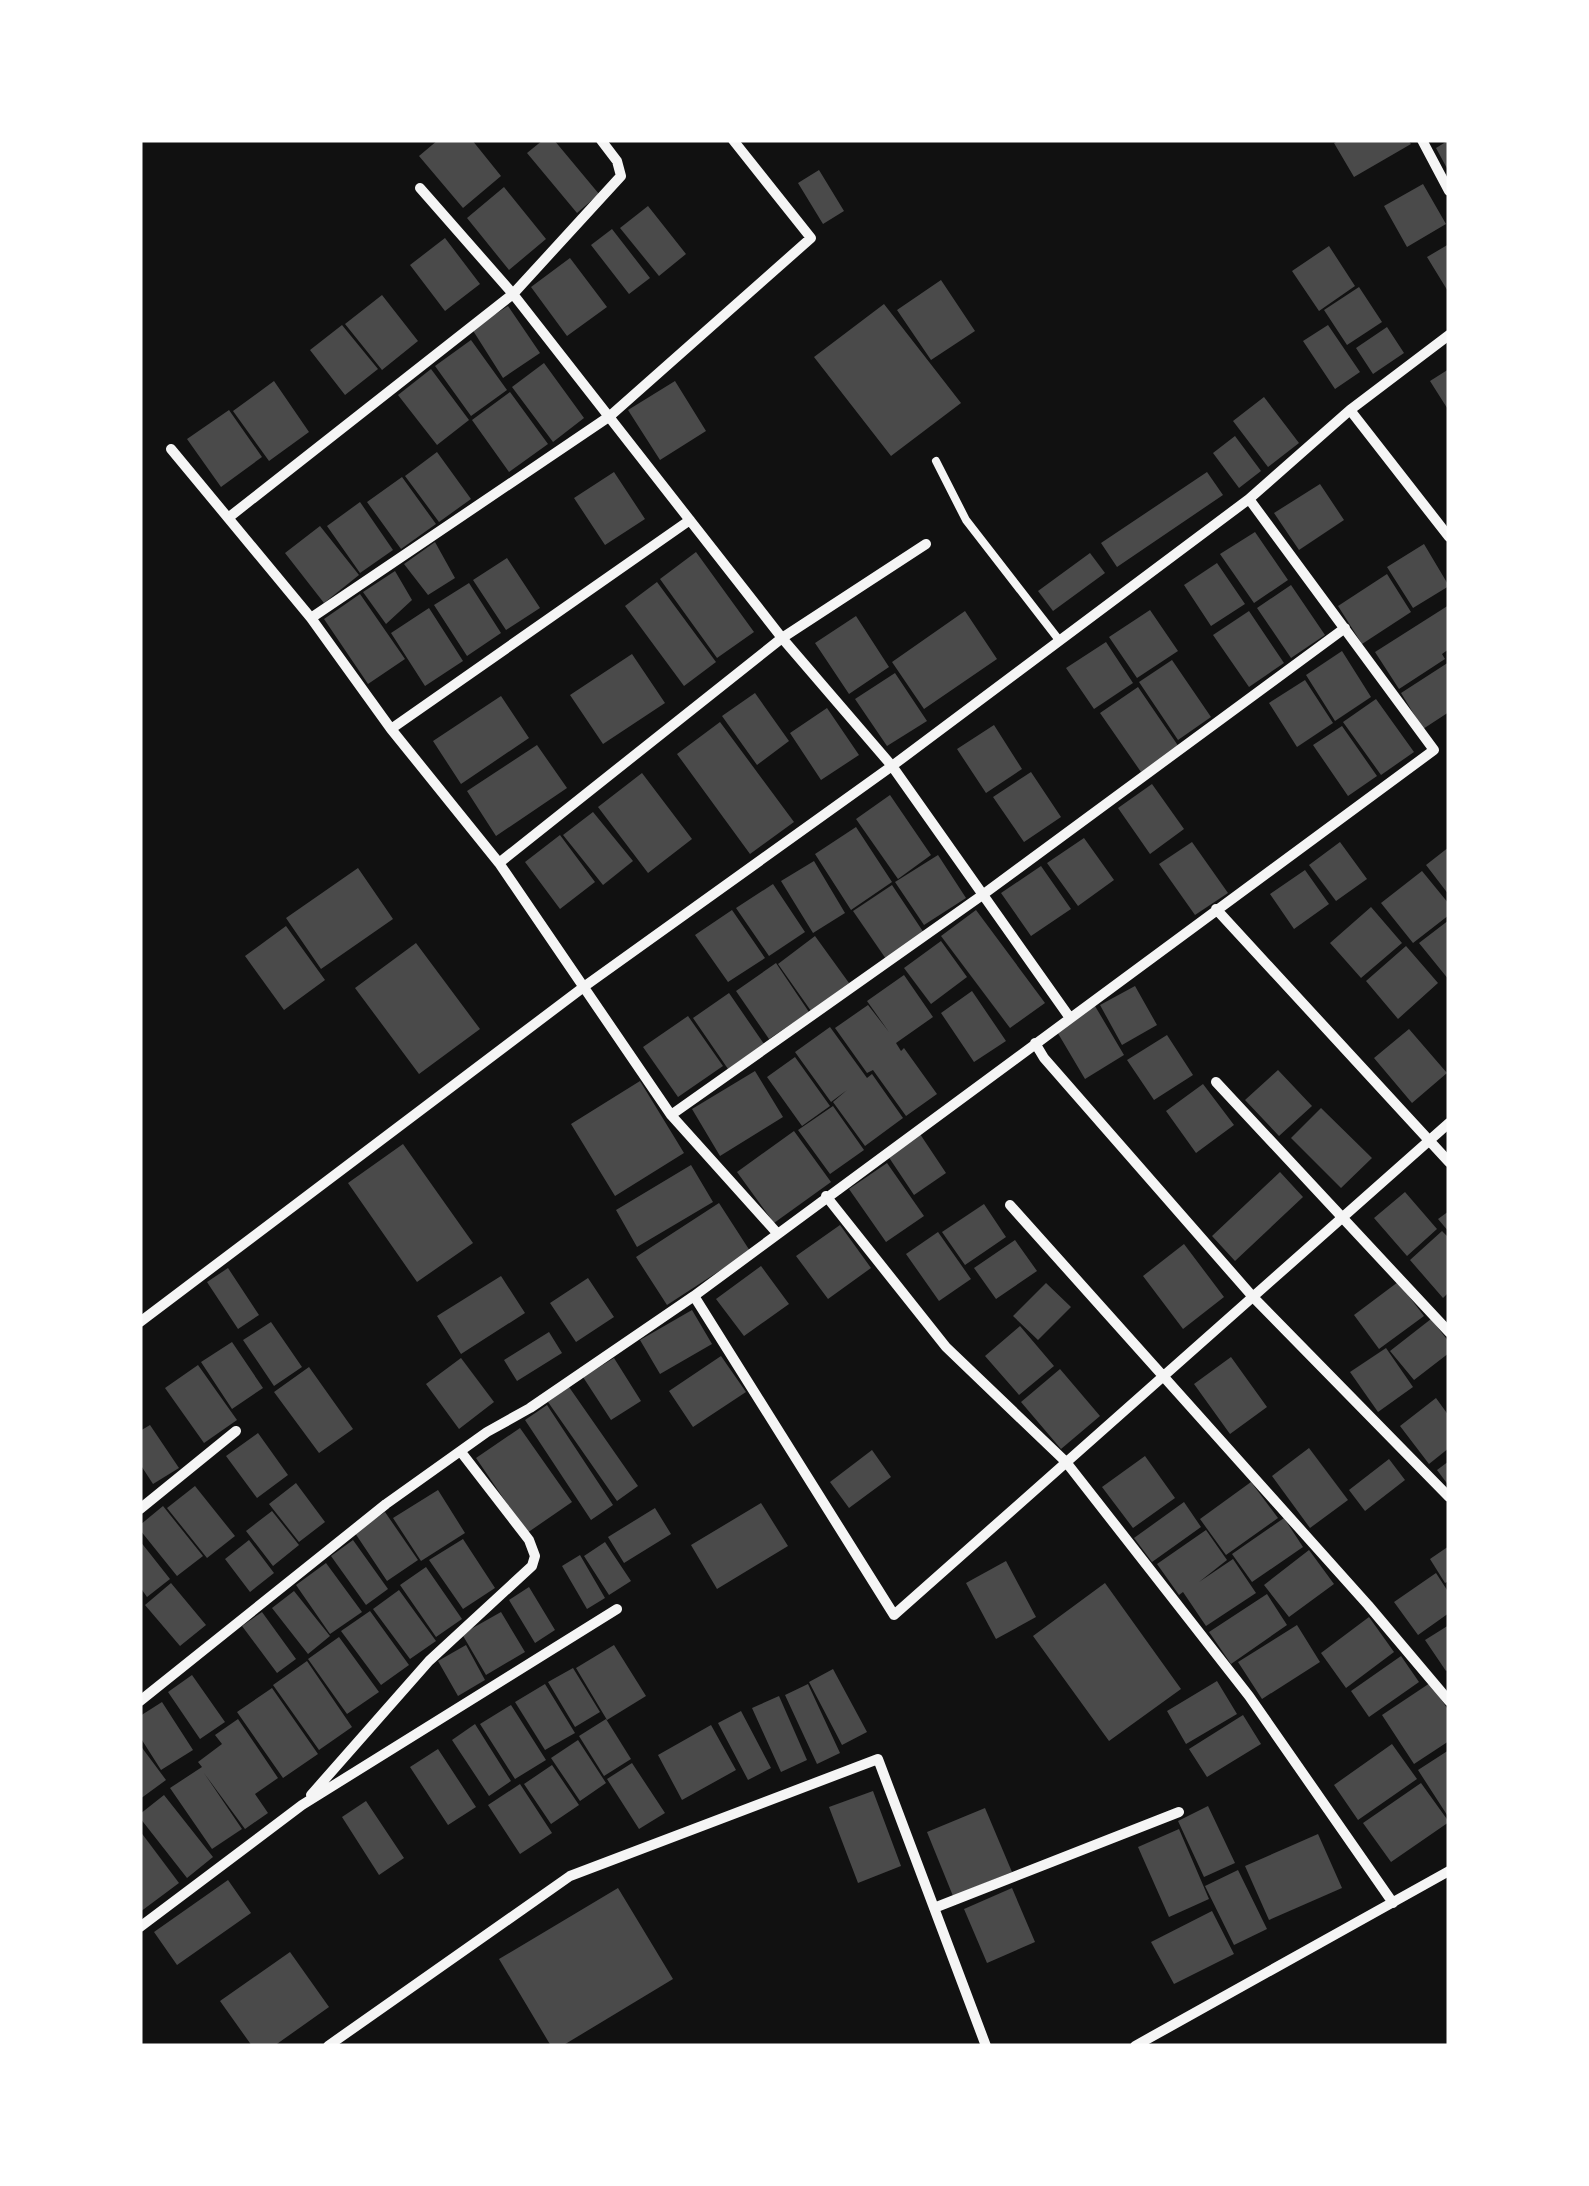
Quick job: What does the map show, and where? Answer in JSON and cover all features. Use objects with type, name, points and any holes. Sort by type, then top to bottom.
[{"type":"street","points":[[228,518],[513,294],[621,176],[618,161],[601,140]]},
{"type":"street","points":[[311,618],[610,416],[811,238],[734,140]]},
{"type":"street","points":[[1422,140],[1449,191]]},
{"type":"street","points":[[420,188],[513,294],[782,638],[892,766],[1070,1018]]},
{"type":"street","points":[[140,1322],[585,986],[892,766],[1249,499],[1350,410],[1449,335]]},
{"type":"street","points":[[1350,410],[1449,537]]},
{"type":"street","points":[[171,450],[311,618],[391,729],[498,863],[671,1114],[777,1233]]},
{"type":"street","points":[[140,1702],[386,1504],[694,1296],[1434,750],[1249,499]]},
{"type":"street","points":[[391,729],[690,520]]},
{"type":"street","points":[[498,863],[782,638],[926,544]]},
{"type":"street","points":[[671,1114],[981,896],[1345,628]]},
{"type":"street","points":[[1216,910],[1449,1162]]},
{"type":"street","points":[[1035,1043],[1253,1297],[1449,1497]]},
{"type":"street","points":[[1216,1082],[1449,1332]]},
{"type":"street","points":[[694,1296],[894,1614],[1449,1123]]},
{"type":"street","points":[[826,1196],[946,1347],[1066,1462],[1248,1696],[1393,1903]]},
{"type":"street","points":[[1010,1205],[1368,1605],[1449,1702]]},
{"type":"street","points":[[140,1510],[236,1431]]},
{"type":"street","points":[[302,1805],[430,1661],[532,1566],[535,1556],[529,1540],[460,1452]]},
{"type":"street","points":[[140,1927],[302,1805],[617,1609]]},
{"type":"street","points":[[328,2046],[570,1876],[878,1758],[986,2046]]},
{"type":"street","points":[[934,1908],[1179,1812]]},
{"type":"street","points":[[1136,2046],[1449,1871]]},
{"type":"lane","points":[[936,460],[966,520],[1059,640]]},
{"type":"building","points":[[438,140],[472,140],[501,176],[463,208],[419,156]]},
{"type":"building","points":[[543,140],[554,140],[599,194],[577,213],[527,153]]},
{"type":"building","points":[[1408,140],[1411,144],[1354,177],[1334,143]]},
{"type":"building","points":[[1449,140],[1449,172],[1436,148]]},
{"type":"building","points":[[819,170],[844,211],[823,224],[798,183]]},
{"type":"building","points":[[1423,184],[1446,224],[1407,247],[1384,206]]},
{"type":"building","points":[[504,187],[546,239],[509,270],[467,218]]},
{"type":"building","points":[[648,206],[686,254],[659,276],[620,228]]},
{"type":"building","points":[[612,229],[650,278],[629,294],[591,245]]},
{"type":"building","points":[[445,238],[480,284],[445,311],[410,265]]},
{"type":"building","points":[[1449,244],[1449,293],[1427,257]]},
{"type":"building","points":[[1329,246],[1355,286],[1319,311],[1292,271]]},
{"type":"building","points":[[570,258],[607,307],[567,336],[531,287]]},
{"type":"building","points":[[941,280],[975,331],[931,360],[897,310]]},
{"type":"building","points":[[1359,287],[1382,322],[1347,345],[1324,310]]},
{"type":"building","points":[[382,295],[418,341],[382,370],[345,324]]},
{"type":"building","points":[[884,304],[961,403],[891,456],[814,357]]},
{"type":"building","points":[[508,306],[540,353],[503,378],[472,329]]},
{"type":"building","points":[[342,325],[378,369],[345,395],[310,350]]},
{"type":"building","points":[[1328,325],[1360,372],[1335,389],[1303,341]]},
{"type":"building","points":[[1387,327],[1404,353],[1373,374],[1356,348]]},
{"type":"building","points":[[471,340],[507,390],[471,416],[435,366]]},
{"type":"building","points":[[544,363],[584,418],[553,442],[512,387]]},
{"type":"building","points":[[431,369],[469,420],[437,445],[398,395]]},
{"type":"building","points":[[1449,369],[1449,411],[1430,381]]},
{"type":"building","points":[[274,381],[309,432],[269,461],[233,411]]},
{"type":"building","points":[[675,381],[706,431],[660,460],[628,410]]},
{"type":"building","points":[[510,392],[548,444],[509,472],[472,420]]},
{"type":"building","points":[[1264,397],[1299,443],[1268,467],[1233,421]]},
{"type":"building","points":[[229,410],[262,457],[221,487],[187,439]]},
{"type":"building","points":[[1235,436],[1261,471],[1239,488],[1213,453]]},
{"type":"building","points":[[437,452],[471,499],[439,522],[405,476]]},
{"type":"building","points":[[614,472],[645,519],[605,545],[574,498]]},
{"type":"building","points":[[1207,472],[1223,495],[1117,567],[1101,543]]},
{"type":"building","points":[[402,477],[436,524],[401,549],[367,502]]},
{"type":"building","points":[[1320,484],[1344,520],[1299,550],[1274,513]]},
{"type":"building","points":[[360,502],[393,550],[360,573],[327,526]]},
{"type":"building","points":[[320,526],[359,575],[324,603],[285,553]]},
{"type":"building","points":[[1255,532],[1288,580],[1254,603],[1220,554]]},
{"type":"building","points":[[435,542],[455,578],[428,595],[404,564]]},
{"type":"building","points":[[1424,544],[1449,586],[1413,608],[1387,567]]},
{"type":"building","points":[[696,552],[754,632],[717,658],[660,579]]},
{"type":"building","points":[[1090,553],[1105,573],[1053,611],[1038,591]]},
{"type":"building","points":[[507,558],[540,608],[506,630],[473,580]]},
{"type":"building","points":[[1217,563],[1245,604],[1211,626],[1184,585]]},
{"type":"building","points":[[395,571],[412,600],[386,624],[363,592]]},
{"type":"building","points":[[1387,574],[1411,612],[1362,644],[1338,606]]},
{"type":"building","points":[[657,582],[716,662],[684,686],[625,606]]},
{"type":"building","points":[[469,583],[501,633],[467,656],[434,605]]},
{"type":"building","points":[[1291,585],[1325,635],[1291,658],[1257,608]]},
{"type":"building","points":[[360,594],[405,659],[368,684],[324,619]]},
{"type":"building","points":[[1449,605],[1449,649],[1442,654],[1445,659],[1399,689],[1375,652]]},
{"type":"building","points":[[429,608],[463,661],[425,686],[391,633]]},
{"type":"building","points":[[1150,610],[1178,651],[1137,678],[1109,637]]},
{"type":"building","points":[[965,611],[997,659],[924,709],[892,662]]},
{"type":"building","points":[[1249,611],[1284,663],[1249,687],[1213,635]]},
{"type":"building","points":[[856,616],[889,667],[849,694],[815,643]]},
{"type":"building","points":[[1106,642],[1133,683],[1094,709],[1066,668]]},
{"type":"building","points":[[1342,651],[1371,697],[1335,721],[1306,675]]},
{"type":"building","points":[[632,654],[665,703],[603,744],[570,695]]},
{"type":"building","points":[[1172,660],[1211,717],[1178,740],[1139,682]]},
{"type":"building","points":[[1449,662],[1449,712],[1423,729],[1401,693]]},
{"type":"building","points":[[895,673],[927,721],[887,746],[855,699]]},
{"type":"building","points":[[1305,680],[1333,723],[1297,747],[1269,703]]},
{"type":"building","points":[[1138,687],[1179,747],[1141,772],[1100,713]]},
{"type":"building","points":[[755,693],[789,741],[757,765],[722,716]]},
{"type":"building","points":[[501,696],[529,738],[461,784],[433,741]]},
{"type":"building","points":[[1376,699],[1414,752],[1381,775],[1343,722]]},
{"type":"building","points":[[827,708],[859,755],[821,780],[790,733]]},
{"type":"building","points":[[720,722],[794,822],[750,854],[677,754]]},
{"type":"building","points":[[994,725],[1022,769],[986,793],[957,749]]},
{"type":"building","points":[[1342,726],[1377,776],[1348,796],[1313,745]]},
{"type":"building","points":[[537,745],[567,788],[496,836],[467,791]]},
{"type":"building","points":[[1031,772],[1061,817],[1024,842],[993,797]]},
{"type":"building","points":[[642,773],[692,839],[648,873],[598,807]]},
{"type":"building","points":[[1152,784],[1184,829],[1150,854],[1118,808]]},
{"type":"building","points":[[890,795],[931,855],[898,879],[856,819]]},
{"type":"building","points":[[593,812],[633,861],[603,885],[563,835]]},
{"type":"building","points":[[856,827],[892,882],[851,910],[815,854]]},
{"type":"building","points":[[560,835],[595,882],[560,909],[525,862]]},
{"type":"building","points":[[1084,838],[1114,880],[1078,906],[1047,863]]},
{"type":"building","points":[[1192,842],[1228,893],[1195,915],[1159,864]]},
{"type":"building","points":[[1340,842],[1367,879],[1336,901],[1309,865]]},
{"type":"building","points":[[1449,847],[1449,895],[1426,865]]},
{"type":"building","points":[[938,855],[966,898],[924,925],[895,882]]},
{"type":"building","points":[[814,861],[845,913],[813,933],[781,881]]},
{"type":"building","points":[[1041,866],[1071,909],[1031,936],[1001,893]]},
{"type":"building","points":[[358,868],[393,919],[321,969],[286,918]]},
{"type":"building","points":[[1305,870],[1329,904],[1294,929],[1270,894]]},
{"type":"building","points":[[1422,871],[1449,904],[1449,915],[1413,943],[1381,903]]},
{"type":"building","points":[[773,884],[805,932],[769,956],[736,908]]},
{"type":"building","points":[[892,885],[924,933],[886,959],[853,911]]},
{"type":"building","points":[[1371,907],[1402,943],[1361,978],[1330,943]]},
{"type":"building","points":[[732,910],[765,958],[728,982],[695,935]]},
{"type":"building","points":[[976,910],[1045,1003],[1010,1028],[941,936]]},
{"type":"building","points":[[1449,920],[1449,980],[1419,943]]},
{"type":"building","points":[[286,926],[325,980],[284,1010],[245,956]]},
{"type":"building","points":[[815,936],[849,983],[811,1011],[778,964]]},
{"type":"building","points":[[941,941],[967,977],[931,1004],[904,968]]},
{"type":"building","points":[[416,943],[480,1029],[419,1074],[355,988]]},
{"type":"building","points":[[1406,946],[1438,983],[1398,1019],[1366,981]]},
{"type":"building","points":[[776,963],[809,1012],[769,1039],[736,991]]},
{"type":"building","points":[[904,975],[933,1017],[896,1043],[901,1051],[904,1048],[937,1094],[906,1116],[873,1070],[867,1073],[835,1028],[868,1005],[889,1032],[867,1001]]},
{"type":"building","points":[[1135,986],[1157,1025],[1122,1045],[1100,1005]]},
{"type":"building","points":[[972,991],[1006,1041],[974,1062],[941,1013]]},
{"type":"building","points":[[729,993],[764,1044],[728,1069],[693,1018]]},
{"type":"building","points":[[1095,1006],[1124,1055],[1085,1079],[1056,1030]]},
{"type":"building","points":[[688,1016],[723,1066],[678,1097],[643,1047]]},
{"type":"building","points":[[830,1027],[867,1078],[872,1074],[903,1118],[865,1146],[833,1102],[847,1090],[831,1102],[795,1052]]},
{"type":"building","points":[[1409,1029],[1447,1073],[1412,1103],[1374,1058]]},
{"type":"building","points":[[1167,1035],[1193,1075],[1154,1100],[1127,1060]]},
{"type":"building","points":[[795,1057],[830,1106],[802,1126],[767,1077]]},
{"type":"building","points":[[1278,1070],[1312,1106],[1279,1136],[1245,1100]]},
{"type":"building","points":[[755,1071],[783,1117],[720,1156],[692,1109]]},
{"type":"building","points":[[640,1081],[684,1153],[615,1196],[571,1124]]},
{"type":"building","points":[[1203,1084],[1234,1125],[1196,1153],[1166,1111]]},
{"type":"building","points":[[833,1106],[864,1150],[830,1174],[798,1130]]},
{"type":"building","points":[[1321,1108],[1372,1158],[1341,1188],[1291,1138]]},
{"type":"building","points":[[794,1131],[831,1182],[774,1223],[737,1172]]},
{"type":"building","points":[[920,1134],[946,1173],[914,1195],[888,1156]]},
{"type":"building","points":[[403,1144],[473,1243],[417,1282],[348,1183]]},
{"type":"building","points":[[887,1163],[924,1216],[886,1242],[849,1189]]},
{"type":"building","points":[[691,1165],[713,1202],[637,1247],[616,1210]]},
{"type":"building","points":[[1280,1172],[1303,1197],[1235,1261],[1212,1236]]},
{"type":"building","points":[[1405,1192],[1437,1229],[1407,1256],[1374,1218]]},
{"type":"building","points":[[719,1203],[750,1251],[667,1305],[636,1257]]},
{"type":"building","points":[[984,1204],[1006,1237],[965,1265],[942,1232]]},
{"type":"building","points":[[1449,1211],[1449,1232],[1438,1219]]},
{"type":"building","points":[[840,1225],[871,1268],[828,1299],[796,1256]]},
{"type":"building","points":[[1442,1231],[1449,1238],[1449,1292],[1443,1298],[1410,1260]]},
{"type":"building","points":[[938,1232],[971,1279],[939,1301],[906,1254]]},
{"type":"building","points":[[1015,1240],[1037,1271],[996,1299],[974,1268]]},
{"type":"building","points":[[1184,1244],[1224,1297],[1183,1329],[1143,1276]]},
{"type":"building","points":[[761,1266],[789,1304],[744,1336],[716,1299]]},
{"type":"building","points":[[228,1268],[259,1315],[238,1329],[207,1282]]},
{"type":"building","points":[[501,1276],[525,1313],[461,1354],[437,1316]]},
{"type":"building","points":[[588,1278],[614,1317],[576,1342],[550,1303]]},
{"type":"building","points":[[1398,1282],[1424,1316],[1379,1349],[1354,1315]]},
{"type":"building","points":[[1046,1283],[1071,1307],[1038,1340],[1013,1316]]},
{"type":"building","points":[[692,1310],[712,1344],[660,1374],[640,1340]]},
{"type":"building","points":[[1431,1319],[1449,1342],[1449,1353],[1414,1380],[1390,1351]]},
{"type":"building","points":[[271,1322],[302,1367],[274,1386],[243,1340]]},
{"type":"building","points":[[1020,1326],[1054,1366],[1019,1395],[985,1356]]},
{"type":"building","points":[[549,1332],[562,1353],[517,1381],[504,1360]]},
{"type":"building","points":[[232,1342],[263,1388],[232,1409],[201,1362]]},
{"type":"building","points":[[1386,1348],[1413,1387],[1378,1412],[1350,1372]]},
{"type":"building","points":[[721,1356],[746,1392],[693,1427],[669,1391]]},
{"type":"building","points":[[1231,1357],[1267,1407],[1230,1434],[1194,1384]]},
{"type":"building","points":[[461,1358],[494,1402],[459,1429],[426,1384]]},
{"type":"building","points":[[614,1358],[641,1401],[611,1420],[583,1377]]},
{"type":"building","points":[[198,1365],[237,1420],[204,1443],[165,1388]]},
{"type":"building","points":[[309,1367],[353,1429],[319,1453],[274,1392]]},
{"type":"building","points":[[1060,1369],[1100,1416],[1061,1449],[1021,1402]]},
{"type":"building","points":[[569,1387],[638,1486],[617,1501],[548,1402]]},
{"type":"building","points":[[1436,1398],[1449,1416],[1449,1448],[1429,1464],[1400,1426]]},
{"type":"building","points":[[547,1405],[613,1505],[591,1520],[525,1420]]},
{"type":"building","points":[[150,1425],[179,1468],[153,1484],[140,1464],[140,1431]]},
{"type":"building","points":[[520,1428],[572,1502],[527,1533],[476,1458]]},
{"type":"building","points":[[258,1433],[288,1475],[257,1498],[226,1456]]},
{"type":"building","points":[[1309,1448],[1348,1500],[1310,1528],[1272,1476]]},
{"type":"building","points":[[872,1450],[891,1477],[849,1508],[830,1482]]},
{"type":"building","points":[[1145,1456],[1175,1498],[1133,1528],[1102,1487]]},
{"type":"building","points":[[1389,1459],[1405,1480],[1365,1511],[1349,1490]]},
{"type":"building","points":[[1449,1461],[1449,1486],[1437,1470]]},
{"type":"building","points":[[1251,1482],[1278,1518],[1226,1555],[1200,1519]]},
{"type":"building","points":[[296,1483],[325,1522],[299,1542],[269,1504]]},
{"type":"building","points":[[195,1486],[235,1536],[207,1558],[167,1508]]},
{"type":"building","points":[[438,1490],[465,1533],[421,1561],[393,1518]]},
{"type":"building","points":[[1184,1502],[1201,1527],[1152,1562],[1134,1538]]},
{"type":"building","points":[[761,1503],[788,1546],[717,1589],[691,1545]]},
{"type":"building","points":[[163,1506],[203,1556],[177,1576],[140,1530],[140,1525]]},
{"type":"building","points":[[655,1508],[671,1534],[624,1563],[608,1537]]},
{"type":"building","points":[[272,1511],[299,1545],[273,1566],[246,1531]]},
{"type":"building","points":[[385,1512],[418,1560],[387,1581],[355,1533]]},
{"type":"building","points":[[1284,1518],[1303,1547],[1252,1582],[1232,1554]]},
{"type":"building","points":[[1206,1530],[1227,1560],[1199,1582],[1233,1559],[1256,1593],[1206,1626],[1183,1592],[1179,1595],[1157,1564]]},
{"type":"building","points":[[463,1539],[495,1588],[463,1609],[429,1560]]},
{"type":"building","points":[[249,1540],[274,1573],[250,1592],[225,1559]]},
{"type":"building","points":[[353,1540],[388,1589],[366,1605],[331,1556]]},
{"type":"building","points":[[140,1541],[170,1579],[147,1597],[140,1587]]},
{"type":"building","points":[[605,1542],[631,1581],[609,1595],[584,1556]]},
{"type":"building","points":[[1449,1546],[1449,1581],[1445,1583],[1430,1559]]},
{"type":"building","points":[[1309,1550],[1334,1584],[1289,1617],[1264,1585]]},
{"type":"building","points":[[580,1555],[605,1598],[587,1609],[562,1566]]},
{"type":"building","points":[[1006,1561],[1036,1617],[996,1639],[966,1583]]},
{"type":"building","points":[[326,1563],[362,1612],[330,1634],[296,1585]]},
{"type":"building","points":[[426,1567],[462,1619],[436,1637],[400,1585]]},
{"type":"building","points":[[1436,1573],[1449,1593],[1449,1613],[1418,1635],[1394,1602]]},
{"type":"building","points":[[171,1583],[206,1625],[180,1646],[145,1605]]},
{"type":"building","points":[[1105,1583],[1181,1689],[1109,1741],[1033,1636]]},
{"type":"building","points":[[529,1587],[555,1630],[535,1643],[509,1600]]},
{"type":"building","points":[[399,1590],[436,1641],[410,1659],[373,1609]]},
{"type":"building","points":[[294,1591],[330,1636],[308,1654],[272,1608]]},
{"type":"building","points":[[1267,1594],[1287,1625],[1231,1664],[1209,1632]]},
{"type":"building","points":[[370,1611],[409,1665],[381,1685],[341,1631]]},
{"type":"building","points":[[262,1612],[296,1659],[277,1673],[242,1626]]},
{"type":"building","points":[[501,1612],[525,1652],[486,1675],[462,1634]]},
{"type":"building","points":[[1369,1617],[1394,1652],[1346,1688],[1321,1653]]},
{"type":"building","points":[[1297,1625],[1320,1662],[1262,1699],[1238,1662]]},
{"type":"building","points":[[1449,1625],[1449,1669],[1446,1671],[1425,1640]]},
{"type":"building","points":[[339,1637],[379,1692],[347,1714],[308,1659]]},
{"type":"building","points":[[466,1645],[485,1680],[458,1696],[438,1661]]},
{"type":"building","points":[[614,1645],[646,1696],[607,1720],[576,1668]]},
{"type":"building","points":[[1401,1656],[1419,1682],[1369,1717],[1351,1691]]},
{"type":"building","points":[[307,1661],[352,1727],[319,1750],[273,1685]]},
{"type":"building","points":[[573,1668],[600,1712],[575,1727],[548,1682]]},
{"type":"building","points":[[833,1669],[867,1732],[842,1745],[809,1682]]},
{"type":"building","points":[[192,1675],[225,1722],[200,1739],[168,1692]]},
{"type":"building","points":[[1217,1681],[1237,1714],[1186,1744],[1167,1711]]},
{"type":"building","points":[[1430,1683],[1449,1711],[1449,1741],[1414,1764],[1382,1715]]},
{"type":"building","points":[[545,1684],[575,1733],[545,1750],[515,1702]]},
{"type":"building","points":[[808,1684],[840,1753],[817,1764],[785,1695]]},
{"type":"building","points":[[272,1688],[318,1754],[283,1778],[237,1712]]},
{"type":"building","points":[[779,1696],[807,1760],[781,1772],[752,1708]]},
{"type":"building","points":[[162,1702],[193,1750],[161,1770],[140,1737],[140,1716]]},
{"type":"building","points":[[511,1705],[546,1760],[515,1779],[480,1724]]},
{"type":"building","points":[[741,1711],[771,1768],[748,1780],[718,1723]]},
{"type":"building","points":[[1243,1715],[1261,1744],[1207,1777],[1189,1749]]},
{"type":"building","points":[[238,1719],[278,1778],[255,1794],[268,1813],[245,1829],[204,1773],[242,1829],[212,1849],[170,1788],[202,1767],[198,1762],[222,1744],[215,1735]]},
{"type":"building","points":[[606,1719],[631,1759],[604,1776],[579,1736]]},
{"type":"building","points":[[475,1724],[511,1781],[489,1796],[452,1740]]},
{"type":"building","points":[[711,1725],[736,1770],[682,1800],[658,1755]]},
{"type":"building","points":[[578,1740],[606,1783],[580,1801],[551,1758]]},
{"type":"building","points":[[1392,1744],[1417,1779],[1358,1820],[1334,1785]]},
{"type":"building","points":[[140,1745],[166,1780],[140,1799]]},
{"type":"building","points":[[438,1749],[476,1807],[448,1825],[410,1767]]},
{"type":"building","points":[[1449,1750],[1449,1818],[1418,1770]]},
{"type":"building","points":[[632,1763],[665,1813],[639,1829],[607,1779]]},
{"type":"building","points":[[552,1765],[579,1805],[551,1824],[524,1784]]},
{"type":"building","points":[[1421,1783],[1449,1822],[1391,1862],[1363,1823]]},
{"type":"building","points":[[520,1784],[552,1833],[520,1854],[488,1805]]},
{"type":"building","points":[[873,1791],[901,1866],[858,1883],[829,1807]]},
{"type":"building","points":[[164,1795],[213,1857],[187,1878],[140,1818]]},
{"type":"building","points":[[366,1801],[404,1858],[379,1875],[342,1817]]},
{"type":"building","points":[[1208,1806],[1235,1863],[1204,1877],[1178,1821]]},
{"type":"building","points":[[985,1808],[1012,1872],[953,1896],[927,1832]]},
{"type":"building","points":[[1179,1829],[1209,1899],[1169,1917],[1138,1847]]},
{"type":"building","points":[[140,1831],[179,1883],[140,1912]]},
{"type":"building","points":[[1318,1834],[1342,1888],[1269,1920],[1245,1866]]},
{"type":"building","points":[[1238,1870],[1267,1929],[1234,1945],[1205,1886]]},
{"type":"building","points":[[228,1880],[251,1913],[177,1965],[154,1932]]},
{"type":"building","points":[[618,1888],[673,1979],[562,2046],[551,2046],[499,1959]]},
{"type":"building","points":[[1012,1888],[1035,1942],[987,1963],[964,1909]]},
{"type":"building","points":[[1212,1911],[1234,1954],[1174,1984],[1151,1942]]},
{"type":"building","points":[[290,1952],[329,2007],[274,2046],[252,2046],[220,2001]]}]
